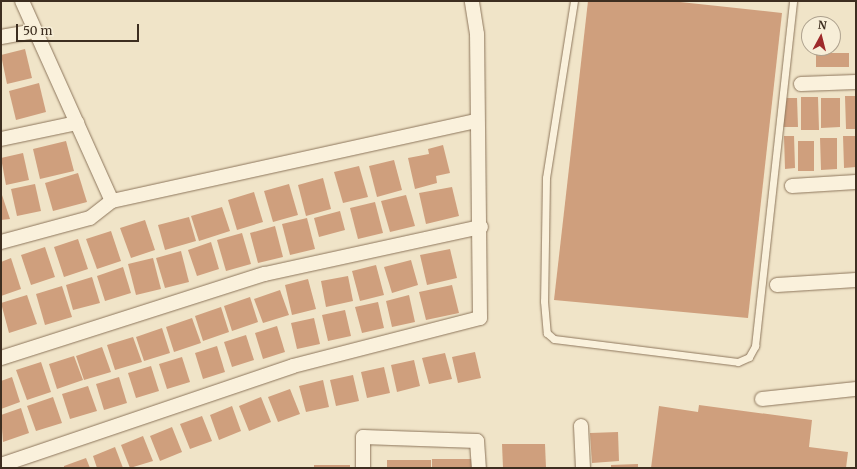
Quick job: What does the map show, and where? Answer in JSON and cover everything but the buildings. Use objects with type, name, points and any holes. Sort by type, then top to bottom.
[{"type":"street","points":[[22,1],[112,201]]},
{"type":"street","points":[[1,465],[293,366],[480,318],[481,227],[476,121],[477,34],[472,1]]},
{"type":"street","points":[[1,37],[35,31]]},
{"type":"street","points":[[801,84],[856,82]]},
{"type":"street","points":[[1,242],[90,218],[112,201],[476,121]]},
{"type":"street","points":[[1,139],[77,123]]},
{"type":"street","points":[[792,186],[856,182]]},
{"type":"street","points":[[1,358],[265,274],[481,227]]},
{"type":"street","points":[[777,285],[856,280]]},
{"type":"street","points":[[762,399],[856,389]]},
{"type":"street","points":[[581,426],[583,468]]},
{"type":"street","points":[[363,468],[363,437],[477,441],[479,468]]},
{"type":"lane","points":[[574,1],[546,178],[544,301],[547,333],[554,339],[738,362],[749,357],[755,346],[793,1]]}]
